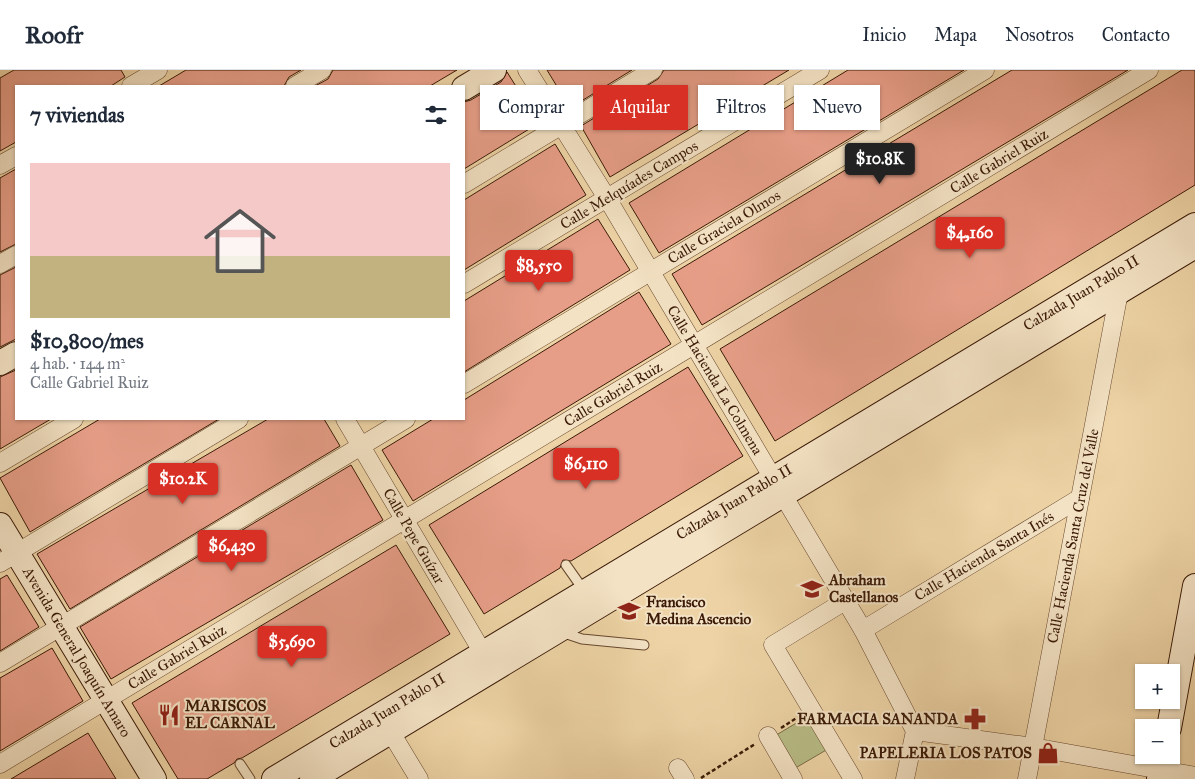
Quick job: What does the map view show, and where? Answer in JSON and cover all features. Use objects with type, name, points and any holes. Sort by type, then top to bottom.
[{"type":"main road","points":[[465,87],[494,70]]},
{"type":"main road","name":"Calzada Juan Pablo II","points":[[315,778],[558,630],[778,487],[1195,225]]},
{"type":"main road","name":"Calzada Juan Pablo II","points":[[274,779],[585,592],[778,487],[1119,292],[1195,246]]},
{"type":"main road","points":[[0,363],[15,355]]},
{"type":"main road","name":"Avenida General Joaquín Amaro","points":[[0,525],[8,558],[61,626],[154,779]]},
{"type":"main road","points":[[1171,719],[1195,586]]},
{"type":"street","points":[[297,85],[322,70]]},
{"type":"street","name":"Calle Hacienda La Colmena","points":[[528,70],[537,85]]},
{"type":"street","points":[[583,112],[653,70]]},
{"type":"street","name":"Calle Melquíades Campos","points":[[465,283],[820,70]]},
{"type":"street","name":"Calle Graciela Olmos","points":[[465,383],[985,70]]},
{"type":"street","name":"Calle Gabriel Ruiz","points":[[0,764],[1150,70]]},
{"type":"street","points":[[465,183],[552,130]]},
{"type":"street","name":"Calle Hacienda La Colmena","points":[[566,130],[651,271],[862,630],[915,731]]},
{"type":"street","points":[[0,165],[15,157]]},
{"type":"street","points":[[0,264],[15,255]]},
{"type":"street","name":"Calle Hacienda Santa Cruz del Valle","points":[[1027,779],[1119,292]]},
{"type":"street","points":[[0,463],[72,420]]},
{"type":"street","points":[[8,558],[238,420]]},
{"type":"street","name":"Calle Pepe Guízar","points":[[346,420],[483,653]]},
{"type":"street","points":[[0,663],[404,420]]},
{"type":"street","name":"Calle Hacienda Santa Inés","points":[[862,630],[1080,498]]},
{"type":"street","points":[[845,601],[773,645],[854,779]]},
{"type":"street","points":[[390,731],[419,779]]},
{"type":"street","points":[[905,779],[915,731],[1033,747],[1161,768],[1195,776]]},
{"type":"street","points":[[768,736],[793,779]]},
{"type":"lane","points":[[566,565],[585,592]]},
{"type":"lane","points":[[558,630],[582,639],[644,645]]},
{"type":"lane","points":[[240,764],[250,779]]},
{"type":"green space","points":[[808,716],[828,749],[792,770],[773,737]]},
{"type":"building","points":[[14,70],[121,70],[125,77],[113,85],[15,85],[15,143],[0,151],[0,78]]},
{"type":"building","points":[[186,70],[301,70],[289,77],[285,85],[161,85]]},
{"type":"building","points":[[333,70],[457,70],[432,85],[317,85],[328,79]]},
{"type":"building","points":[[547,70],[632,70],[608,85],[593,85],[593,94],[583,100],[583,85],[556,85]]},
{"type":"building","points":[[664,70],[789,70],[764,85],[698,85],[698,124],[610,177],[583,130],[583,125],[593,119],[593,130],[688,130],[688,85],[648,85],[658,79]]},
{"type":"building","points":[[848,70],[964,70],[880,120],[880,85],[823,85]]},
{"type":"building","points":[[1012,70],[1128,70],[702,325],[672,274]]},
{"type":"building","points":[[1182,70],[1195,70],[1195,185],[775,441],[720,349]]},
{"type":"building","points":[[507,72],[515,85],[496,85],[501,82]]},
{"type":"building","points":[[480,95],[480,130],[528,130],[465,168],[465,102]]},
{"type":"building","points":[[794,103],[794,130],[864,130],[659,253],[629,203],[749,130],[784,130],[784,109]]},
{"type":"building","points":[[555,144],[586,195],[465,269],[465,199]]},
{"type":"building","points":[[15,170],[15,244],[0,252],[0,178]]},
{"type":"building","points":[[598,219],[630,270],[465,371],[465,300]]},
{"type":"building","points":[[15,268],[15,340],[0,347],[0,275]]},
{"type":"building","points":[[639,292],[671,344],[413,501],[382,450],[431,420],[465,420],[465,399]]},
{"type":"building","points":[[688,367],[743,456],[571,561],[563,560],[560,568],[484,614],[429,525]]},
{"type":"building","points":[[15,370],[15,420],[49,420],[0,449],[0,377]]},
{"type":"building","points":[[98,420],[217,420],[30,532],[0,478]]},
{"type":"building","points":[[266,420],[325,420],[340,446],[70,609],[37,554]]},
{"type":"building","points":[[351,465],[383,520],[111,679],[80,627]]},
{"type":"building","points":[[396,545],[450,634],[242,758],[237,759],[234,763],[207,779],[178,779],[132,703]]},
{"type":"building","points":[[7,575],[39,627],[0,651],[0,579]]},
{"type":"building","points":[[52,648],[83,701],[0,751],[0,678]]},
{"type":"building","points":[[88,733],[116,779],[11,779]]},
{"type":"place","name":"Abraham Castellanos","points":[[812,589]]},
{"type":"place","name":"Francisco Medina Ascencio","points":[[629,611]]},
{"type":"place","name":"MARISCOS EL CARNAL","points":[[169,715]]},
{"type":"place","name":"FARMACIA SANANDA","points":[[975,719]]},
{"type":"place","name":"PAPELERIA LOS PATOS","points":[[1048,753]]}]
